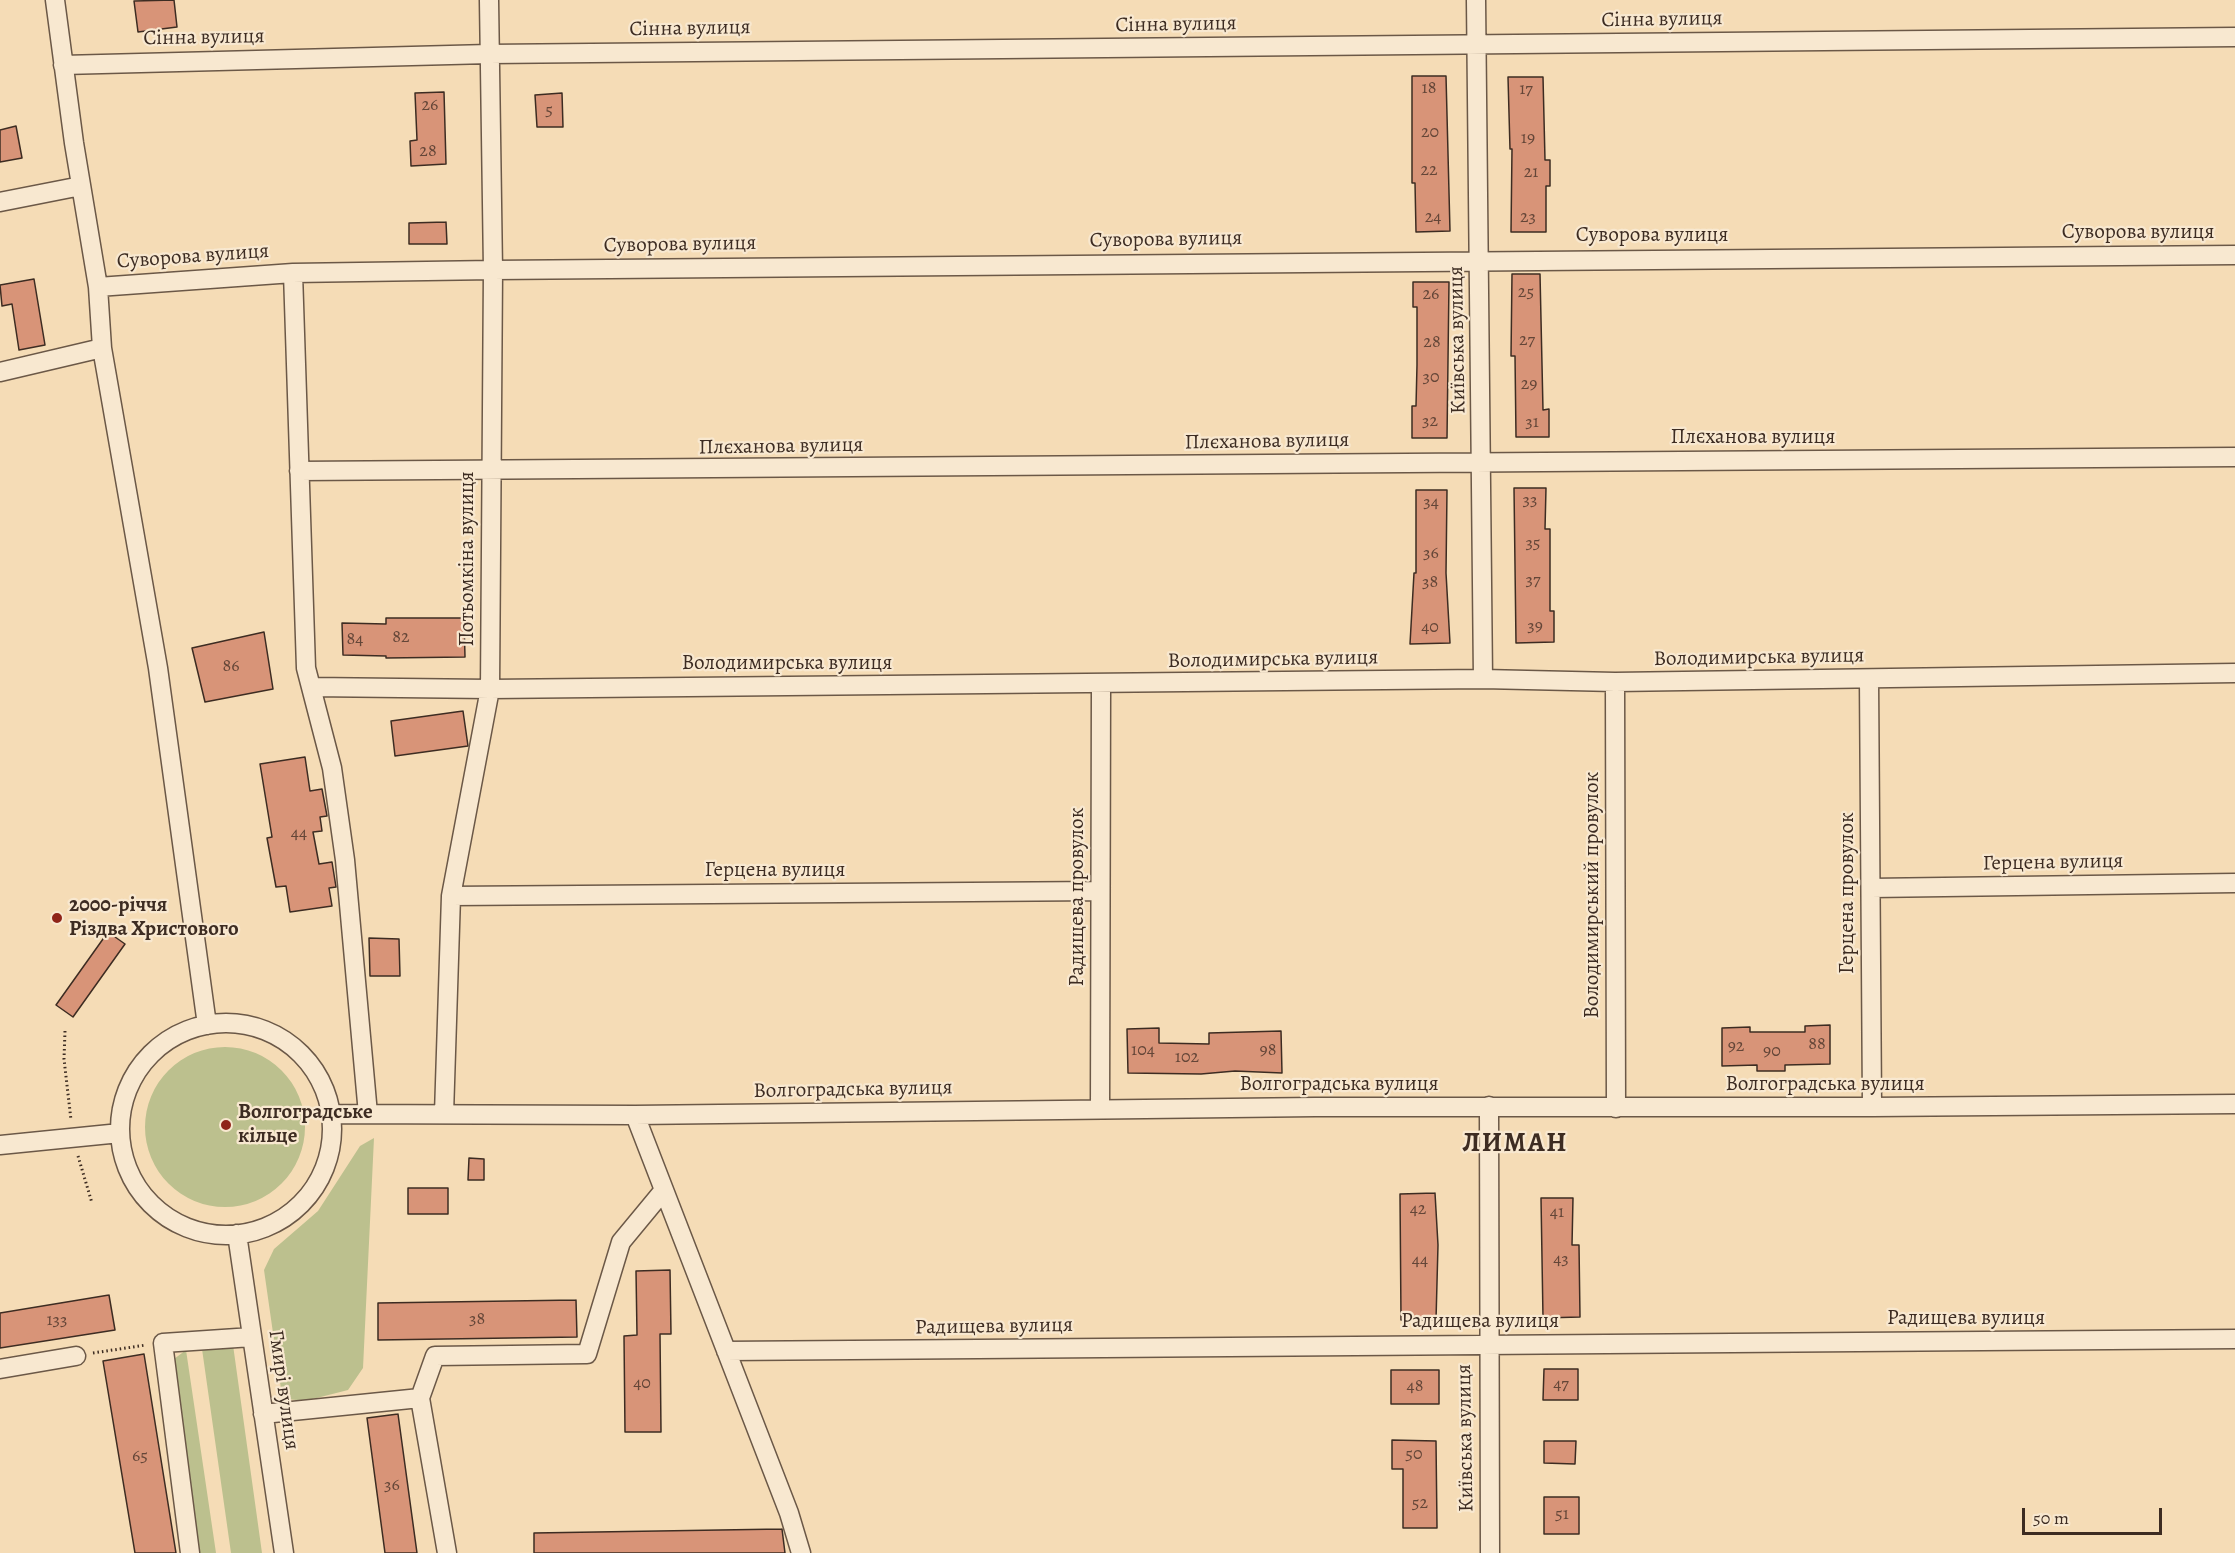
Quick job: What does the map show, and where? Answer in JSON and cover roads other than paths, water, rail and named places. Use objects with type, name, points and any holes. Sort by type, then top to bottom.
[{"type":"street","points":[[55,0],[81,186],[98,286],[102,348],[158,668],[207,1025]]},
{"type":"street","name":"Потьомкіна вулиця","points":[[444,1114],[451,896],[490,689],[493,270],[489,0]]},
{"type":"street","name":"Київська вулиця","points":[[1476,0],[1483,679]]},
{"type":"street","name":"Сінна вулиця","points":[[63,65],[489,54],[2235,37]]},
{"type":"street","points":[[0,202],[81,186]]},
{"type":"street","name":"Суворова вулиця","points":[[98,286],[293,273],[493,270],[2235,255]]},
{"type":"street","points":[[293,273],[306,668],[332,768],[345,860],[368,1114]]},
{"type":"street","points":[[0,372],[102,348]]},
{"type":"street","name":"Плєханова вулиця","points":[[299,471],[490,472],[2235,457]]},
{"type":"street","name":"Володимирська вулиця","points":[[311,687],[490,689],[1101,685],[1483,679],[1615,682],[2235,673]]},
{"type":"street","name":"Герцена провулок","points":[[1869,679],[1872,1107]]},
{"type":"street","name":"Володимирський провулок","points":[[1615,682],[1616,1108]]},
{"type":"street","name":"Радищева провулок","points":[[1100,1109],[1101,685]]},
{"type":"street","name":"Герцена вулиця","points":[[1871,888],[2235,883]]},
{"type":"street","name":"Герцена вулиця","points":[[451,896],[1100,891]]},
{"type":"street","points":[[237,1024],[267,1031],[293,1047],[314,1069],[327,1096],[330,1114],[333,1131],[326,1166],[314,1189],[297,1209],[276,1223],[252,1233],[202,1233],[170,1220],[143,1196],[126,1166],[120,1133],[124,1100],[136,1073],[163,1045],[179,1035],[207,1025],[237,1024]]},
{"type":"street","name":"Волгоградська вулиця","points":[[330,1114],[634,1114],[1489,1106],[1616,1108],[2235,1104]]},
{"type":"street","name":"Київська вулиця","points":[[1489,1106],[1490,1553]]},
{"type":"street","points":[[634,1114],[789,1513],[801,1553]]},
{"type":"street","points":[[0,1145],[120,1133]]},
{"type":"street","points":[[447,1553],[420,1398],[435,1356],[587,1354],[621,1242],[663,1190]]},
{"type":"street","name":"Гмирі вулиця","points":[[237,1234],[284,1553]]},
{"type":"street","points":[[190,1553],[163,1342],[252,1337]]},
{"type":"street","name":"Радищева вулиця","points":[[726,1352],[2235,1338]]},
{"type":"street","points":[[0,1370],[76,1356]]},
{"type":"street","points":[[263,1414],[420,1398]]},
{"type":"place","name":"2000-річчя Різдва Христового","points":[[57,918]]},
{"type":"place","name":"Волгоградське кільце","points":[[226,1125]]},
{"type":"district","name":"ЛИМАН","points":[[1515,1144]]}]
